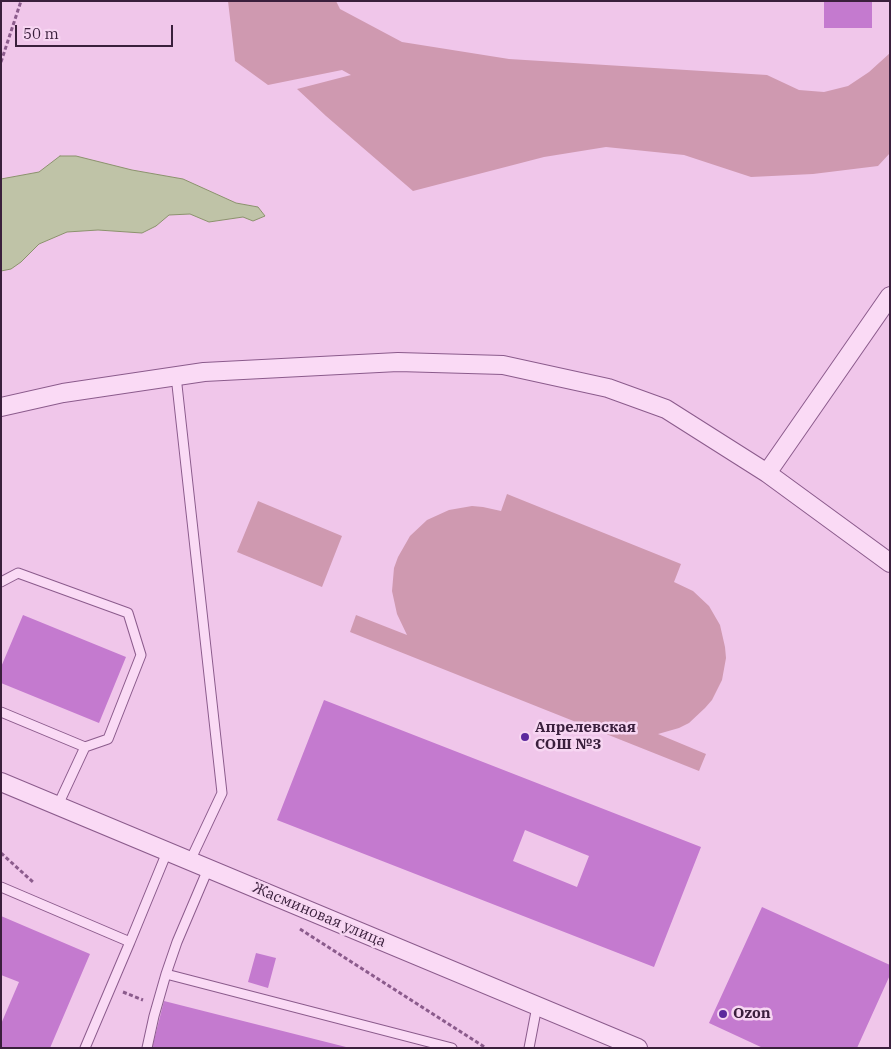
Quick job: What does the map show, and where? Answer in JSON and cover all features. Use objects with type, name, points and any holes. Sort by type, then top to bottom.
[{"type":"street","points":[[767,473],[890,296]]},
{"type":"street","points":[[1,407],[63,393],[204,372],[398,362],[503,365],[539,371],[608,388],[666,409],[767,473],[890,563]]},
{"type":"street","name":"Жасминовая улица","points":[[1,782],[630,1046]]},
{"type":"lane","points":[[176,376],[222,793],[190,861]]},
{"type":"lane","points":[[1,582],[18,573],[128,613],[141,655],[108,739],[85,747],[1,712]]},
{"type":"lane","points":[[58,805],[85,747]]},
{"type":"lane","points":[[86,1048],[167,852]]},
{"type":"lane","points":[[147,1048],[166,974],[177,942],[208,869]]},
{"type":"lane","points":[[1,887],[130,942]]},
{"type":"lane","points":[[166,974],[452,1048]]},
{"type":"lane","points":[[529,1048],[538,1006]]},
{"type":"path","points":[[1,62],[21,1]]},
{"type":"path","points":[[296,927],[486,1048]]},
{"type":"path","points":[[121,991],[144,1001]]},
{"type":"shaded area","points":[[228,1],[336,1],[340,9],[402,42],[509,59],[767,75],[799,90],[824,92],[848,86],[869,72],[890,53],[890,153],[878,166],[813,174],[751,177],[684,155],[606,147],[544,157],[413,191],[297,89],[351,75],[342,70],[268,85],[235,61]]},
{"type":"shaded area","points":[[60,156],[76,156],[132,170],[183,179],[236,203],[258,207],[265,216],[253,221],[243,217],[209,222],[190,214],[169,215],[156,226],[142,233],[98,230],[67,232],[39,244],[21,262],[11,269],[1,271],[1,179],[39,172]]},
{"type":"shaded area","points":[[507,494],[681,564],[674,582],[693,591],[709,606],[720,625],[726,658],[722,680],[712,700],[705,708],[689,723],[658,734],[706,754],[699,771],[350,632],[356,615],[407,635],[397,614],[392,591],[394,568],[410,536],[427,520],[449,510],[472,506],[501,511]]},
{"type":"shaded area","points":[[258,501],[342,536],[322,587],[237,552]]},
{"type":"building","points":[[824,1],[872,1],[872,28],[824,28]]},
{"type":"building","points":[[23,615],[126,657],[99,723],[1,683],[1,667]]},
{"type":"building","points":[[324,700],[701,847],[654,967],[277,820]],"holes":[[[525,830],[589,856],[577,887],[513,861]]]},
{"type":"building","points":[[762,907],[890,965],[890,975],[857,1048],[763,1048],[709,1023]]},
{"type":"building","points":[[1,916],[90,954],[50,1048],[1,1048],[1,1024],[19,982],[1,975]]},
{"type":"building","points":[[256,953],[276,958],[268,988],[248,982]]},
{"type":"building","points":[[164,1001],[346,1047],[346,1048],[152,1048]]},
{"type":"place","name":"Апрелевская СОШ №3","points":[[525,737]]},
{"type":"place","name":"Ozon","points":[[723,1014]]}]
